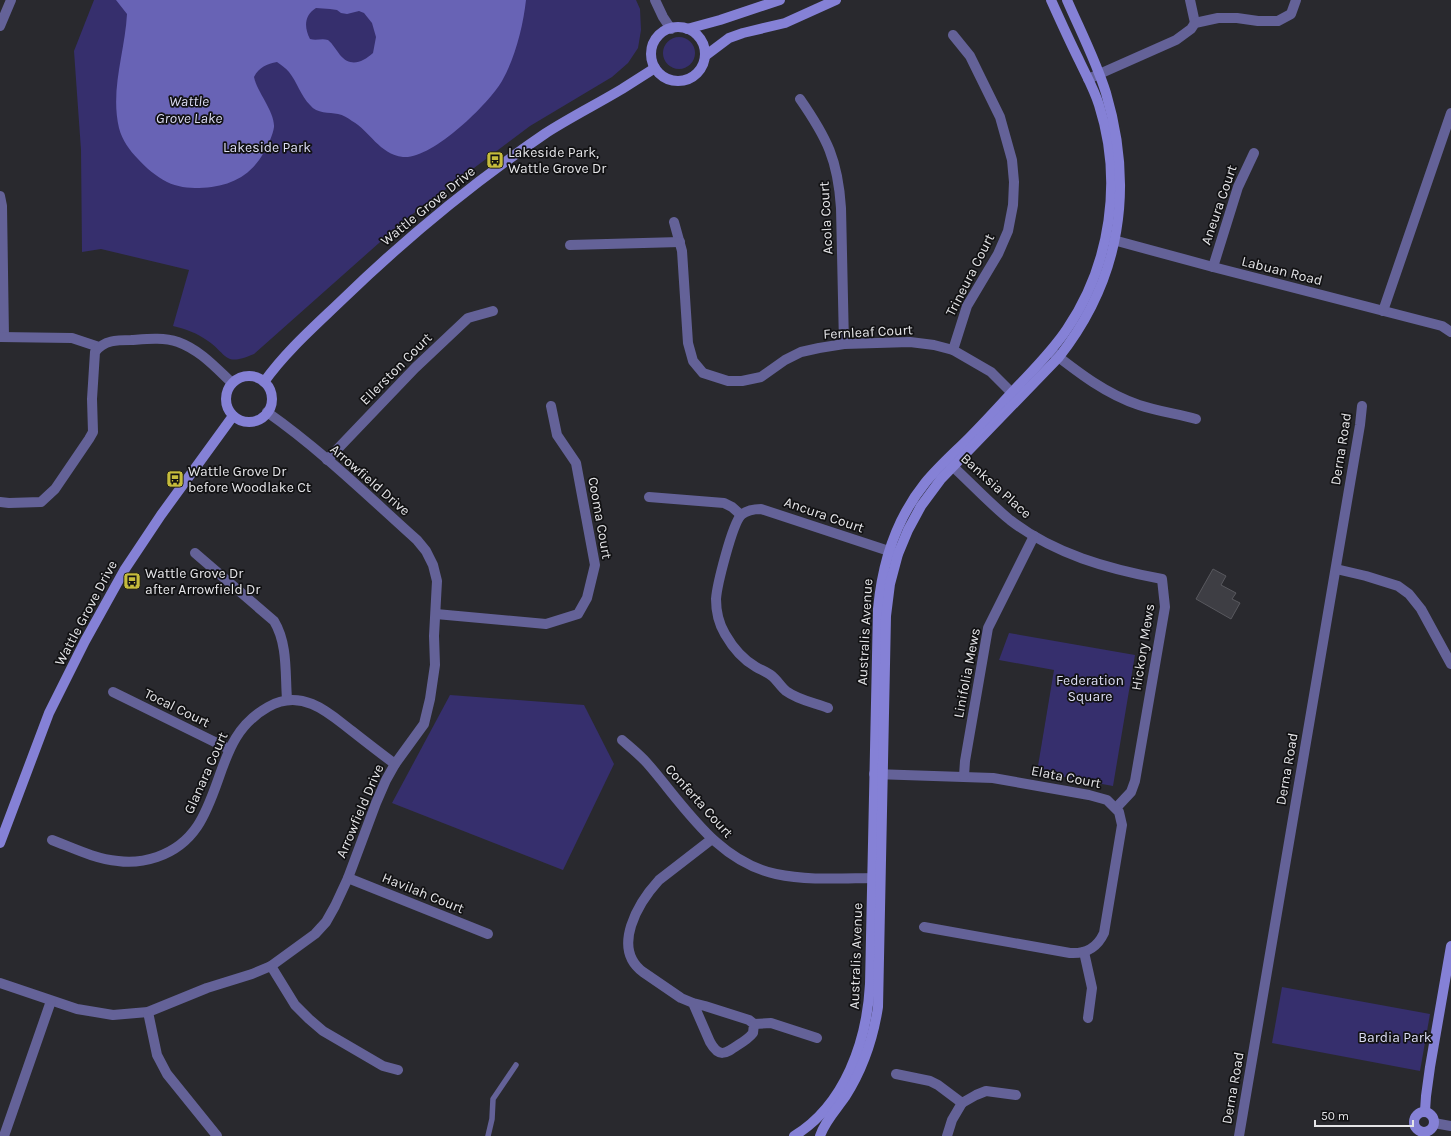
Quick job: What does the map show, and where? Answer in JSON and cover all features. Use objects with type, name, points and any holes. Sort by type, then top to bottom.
[{"type":"street","points":[[0,26],[11,0]]},
{"type":"street","points":[[655,0],[663,17],[671,28]]},
{"type":"street","points":[[687,29],[720,20],[780,0]]},
{"type":"street","points":[[705,56],[729,38],[743,33],[785,23],[836,0]]},
{"type":"street","name":"Australis Avenue","points":[[820,1136],[828,1120],[845,1097],[866,1057],[874,1032],[879,994],[877,878],[878,774],[887,599],[893,570],[893,553],[921,506],[941,479],[950,463],[1073,337],[1090,308],[1103,280],[1110,239],[1110,154],[1101,112],[1095,94],[1051,0]]},
{"type":"street","name":"Australis Avenue","points":[[1067,0],[1099,74],[1113,123],[1120,165],[1119,212],[1110,239]]},
{"type":"street","points":[[1088,79],[1176,40],[1191,30],[1195,23],[1190,0]]},
{"type":"street","points":[[1195,23],[1218,18],[1278,21],[1291,14],[1296,0]]},
{"type":"street","points":[[671,28],[687,29],[695,33],[704,48],[705,56],[703,65],[692,77],[684,80],[676,81],[667,79],[655,68],[652,60],[651,52],[653,44],[660,35],[671,28]]},
{"type":"street","name":"Trineura Court","points":[[953,35],[970,56],[1000,116],[1012,160],[1014,182],[1013,205],[1008,231],[998,254],[967,306],[953,350]]},
{"type":"street","name":"Wattle Grove Drive","points":[[264,382],[280,361],[385,258],[444,210],[547,133],[655,68]]},
{"type":"street","name":"Acola Court","points":[[800,100],[817,124],[830,148],[837,168],[842,208],[844,344]]},
{"type":"street","points":[[1383,311],[1451,113]]},
{"type":"street","name":"Aneura Court","points":[[1213,267],[1238,187],[1254,153]]},
{"type":"street","points":[[0,196],[2,206],[2,337],[72,338],[99,347]]},
{"type":"street","name":"Fernleaf Court","points":[[674,222],[682,251],[688,343],[693,362],[703,373],[728,381],[742,381],[761,377],[785,360],[801,352],[844,344],[910,342],[934,345],[953,350],[991,372],[1015,396]]},
{"type":"street","name":"Labuan Road","points":[[1110,239],[1442,326],[1451,332]]},
{"type":"street","points":[[570,244],[680,242]]},
{"type":"street","name":"Ellerston Court","points":[[327,460],[415,368],[468,318],[493,311]]},
{"type":"street","points":[[0,502],[9,504],[41,502],[55,489],[89,439],[93,432],[92,399],[95,352],[99,347],[107,342],[118,340],[159,339],[177,342],[204,356],[232,383]]},
{"type":"street","points":[[1055,354],[1091,382],[1125,399],[1149,408],[1196,419]]},
{"type":"street","points":[[248,376],[259,378],[264,382],[271,393],[272,400],[267,412],[257,420],[251,422],[238,419],[233,416],[226,403],[228,389],[232,383],[242,377],[248,376]]},
{"type":"street","name":"Cooma Court","points":[[436,614],[546,624],[578,614],[587,598],[595,565],[576,463],[557,435],[551,406]]},
{"type":"street","name":"Derna Road","points":[[1239,1136],[1336,569],[1362,406]]},
{"type":"street","name":"Arrowfield Drive","points":[[0,983],[78,1009],[113,1015],[148,1012],[207,988],[252,974],[271,966],[315,934],[326,922],[348,878],[376,803],[395,764],[424,724],[430,699],[435,665],[434,636],[437,581],[433,565],[426,551],[417,540],[327,460],[267,412]]},
{"type":"street","name":"Wattle Grove Drive","points":[[0,844],[49,713],[85,641],[129,563],[161,515],[233,416]]},
{"type":"street","name":"Banksia Place","points":[[950,463],[995,507],[1034,536],[1074,555],[1100,565],[1162,579]]},
{"type":"street","points":[[648,497],[724,503],[732,507],[741,515],[735,526],[716,599],[717,610],[724,632],[741,656],[755,667],[772,676],[786,691],[792,695],[828,708]]},
{"type":"street","name":"Ancura Court","points":[[741,515],[754,509],[767,510],[893,553]]},
{"type":"street","name":"Linifolia Mews","points":[[964,776],[965,761],[988,628],[1034,536]]},
{"type":"street","points":[[195,553],[274,621],[280,631],[283,645],[287,700],[310,703],[326,710],[395,764]]},
{"type":"street","points":[[1336,569],[1398,586],[1409,594],[1421,609],[1451,664]]},
{"type":"street","name":"Hickory Mews","points":[[1116,808],[1131,792],[1135,781],[1165,607],[1162,579]]},
{"type":"street","name":"Tocal Court","points":[[113,692],[229,749]]},
{"type":"street","name":"Glanara Court","points":[[52,840],[90,854],[118,861],[142,861],[164,854],[176,848],[186,841],[208,808],[229,749],[238,734],[251,719],[276,703],[287,700]]},
{"type":"street","name":"Conferta Court","points":[[622,740],[645,761],[712,839],[738,860],[770,873],[806,877],[877,878]]},
{"type":"street","name":"Elata Court","points":[[878,774],[964,776],[1006,780],[1089,795],[1107,800],[1116,808]]},
{"type":"street","points":[[924,927],[1070,952],[1084,952],[1096,946],[1101,940],[1106,925],[1122,831],[1122,819],[1116,808]]},
{"type":"street","points":[[712,839],[659,880],[651,888],[638,908],[631,928],[628,942],[631,960],[638,968],[681,998],[749,1020],[754,1024],[771,1023],[817,1038]]},
{"type":"street","name":"Havilah Court","points":[[348,878],[488,934]]},
{"type":"street","name":"Australis Avenue","points":[[794,1136],[808,1126],[832,1100],[844,1081],[861,1044],[867,1021],[870,997],[877,878]]},
{"type":"street","points":[[1425,1111],[1430,1067],[1451,946]]},
{"type":"street","points":[[1084,952],[1092,988],[1088,1018]]},
{"type":"street","points":[[271,966],[295,1005],[309,1020],[323,1031],[383,1066],[398,1070]]},
{"type":"street","points":[[4,1136],[51,1001]]},
{"type":"street","points":[[693,1003],[710,1042],[716,1050],[722,1054],[727,1053],[751,1036],[754,1030],[754,1024]]},
{"type":"street","points":[[148,1012],[156,1055],[167,1074],[217,1136]]},
{"type":"street","points":[[896,1074],[930,1081],[938,1085],[962,1103]]},
{"type":"street","points":[[947,1136],[952,1120],[962,1103],[976,1094],[986,1091],[1016,1095]]},
{"type":"street","points":[[1425,1111],[1432,1115],[1434,1123],[1430,1130],[1420,1134],[1414,1126],[1414,1119],[1419,1112],[1425,1111]]},
{"type":"street","points":[[1434,1123],[1451,1126]]},
{"type":"lane","points":[[488,1136],[492,1119],[493,1099],[516,1066]]},
{"type":"green space","name":"Lakeside Park","points":[[94,0],[636,0],[640,9],[641,30],[638,48],[628,63],[612,77],[530,126],[406,219],[254,354],[244,358],[232,359],[227,358],[200,336],[173,326],[189,270],[101,249],[82,252],[81,150],[74,51]]},
{"type":"green space","points":[[679,37],[690,42],[695,53],[690,64],[679,69],[668,64],[663,53],[668,42]]},
{"type":"green space","name":"Federation Square","points":[[1009,633],[1135,655],[1113,786],[1037,772],[1054,670],[999,660]]},
{"type":"green space","points":[[450,695],[584,705],[614,764],[563,870],[392,803]]},
{"type":"green space","name":"Bardia Park","points":[[1282,987],[1430,1014],[1420,1071],[1272,1043]]},
{"type":"water","name":"Wattle Grove Lake","points":[[116,0],[526,0],[518,42],[507,72],[502,81],[485,103],[472,116],[443,141],[428,150],[415,156],[403,157],[387,152],[358,125],[342,115],[323,112],[313,108],[304,97],[289,72],[277,62],[264,66],[254,77],[274,121],[273,133],[264,152],[245,175],[219,186],[199,188],[175,185],[159,177],[148,169],[135,156],[122,137],[119,128],[116,100],[127,14]],"holes":[[[316,8],[330,9],[347,14],[359,11],[364,13],[372,23],[376,37],[373,53],[365,59],[352,62],[344,59],[328,40],[310,39],[306,26],[309,14]]]},
{"type":"building","points":[[1213,569],[1226,576],[1221,585],[1236,593],[1232,599],[1240,603],[1231,619],[1196,599]]},
{"type":"place","name":"Lakeside Park, Wattle Grove Dr","points":[[495,160]]},
{"type":"place","name":"Wattle Grove Dr before Woodlake Ct","points":[[175,479]]},
{"type":"place","name":"Wattle Grove Dr after Arrowfield Dr","points":[[132,581]]}]
